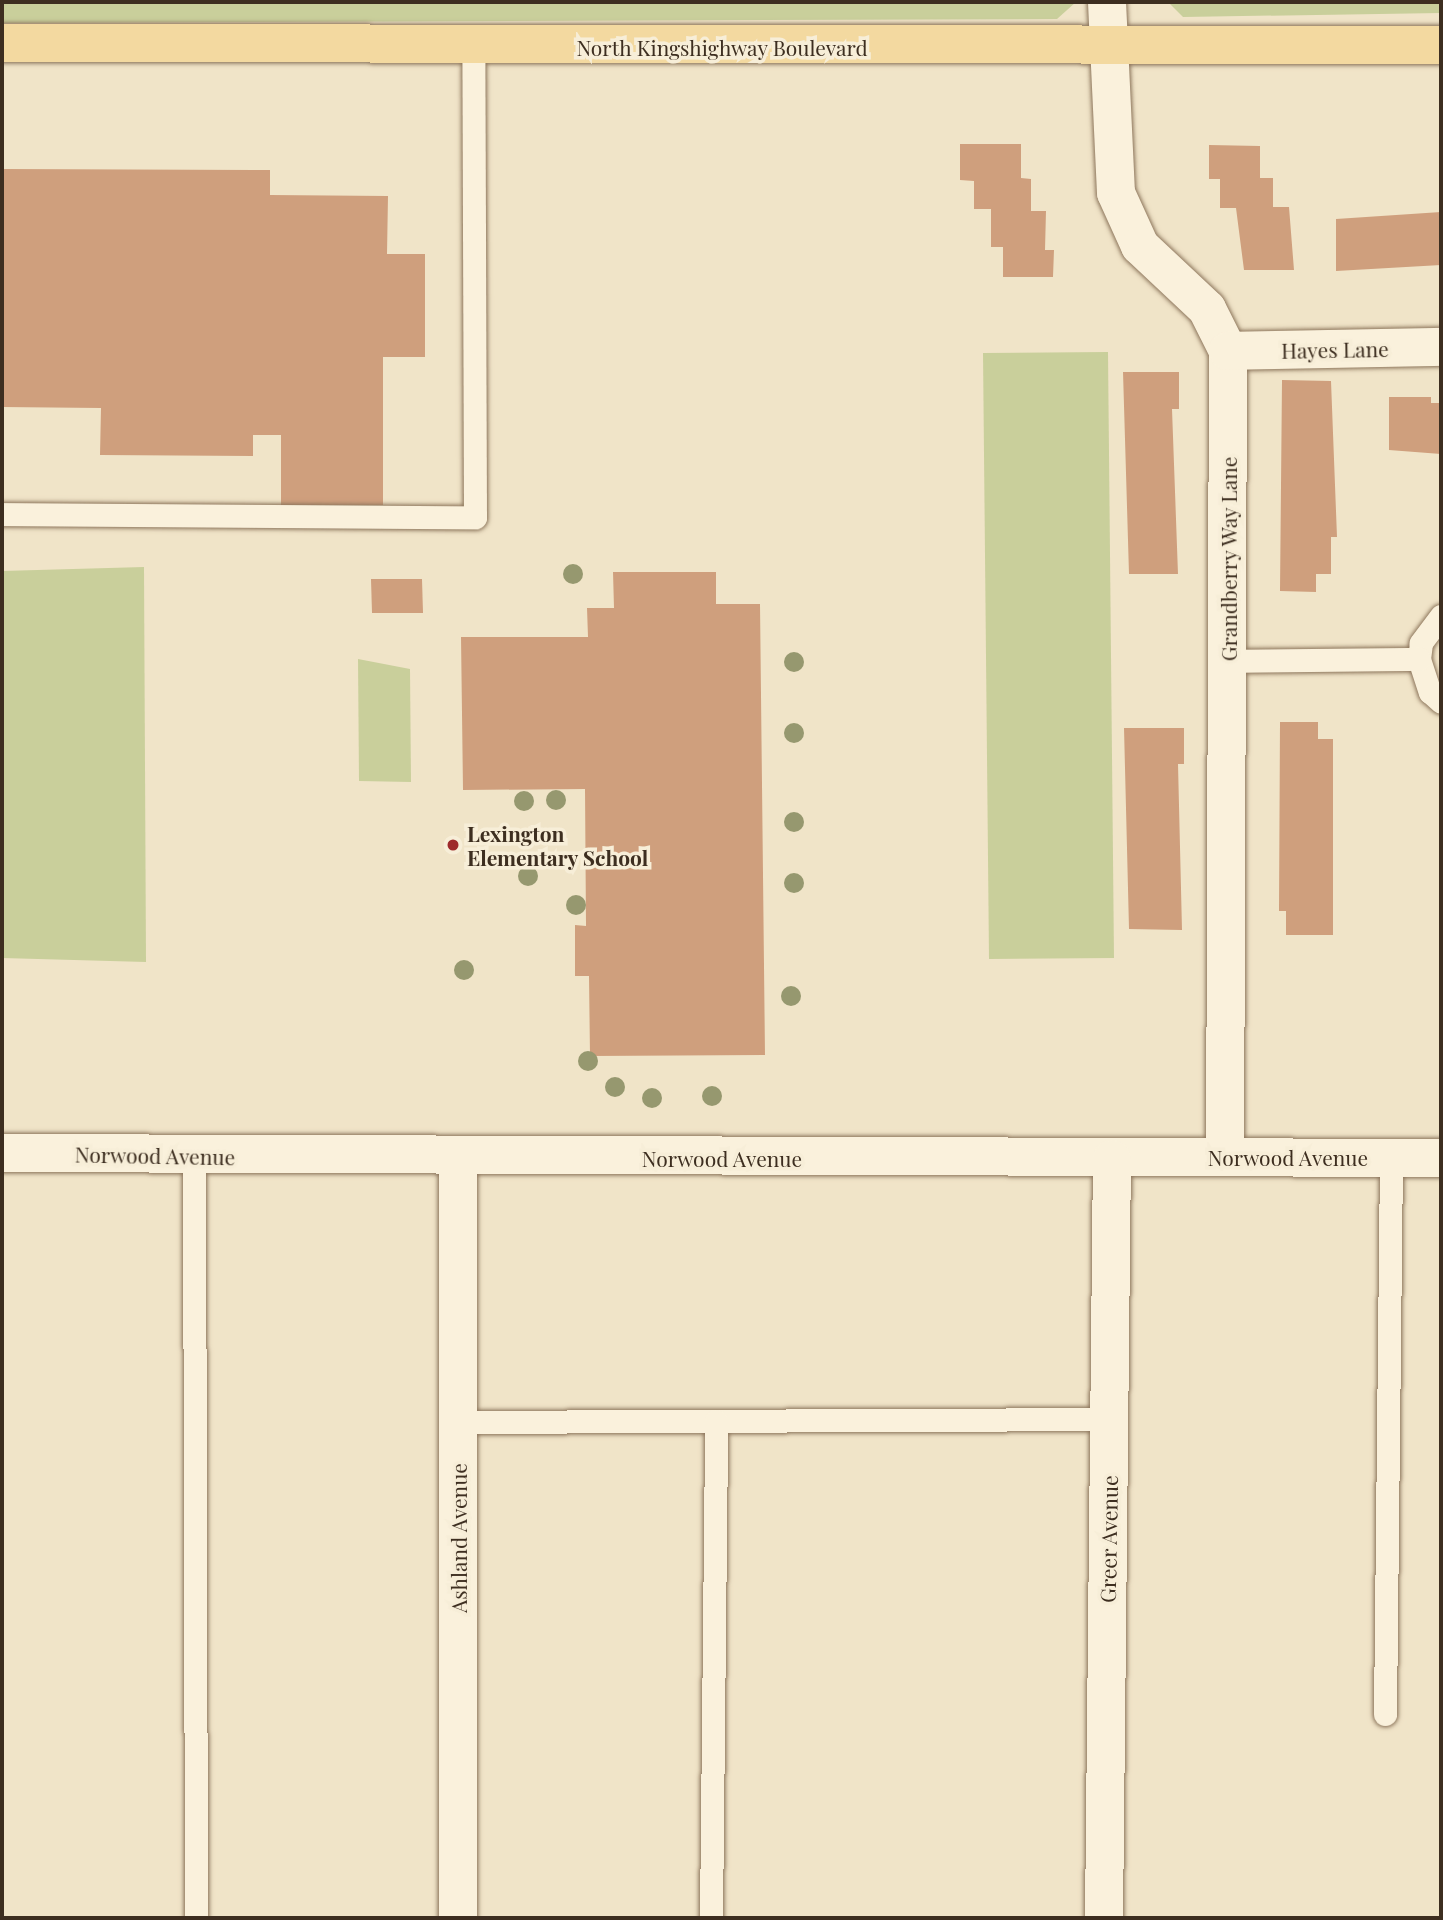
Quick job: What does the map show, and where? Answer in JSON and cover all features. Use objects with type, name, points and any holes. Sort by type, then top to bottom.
[{"type":"main road","name":"North Kingshighway Boulevard","points":[[2,43],[1105,48],[1441,45]]},
{"type":"street","name":"Grandberry Way Lane","points":[[1107,2],[1105,48],[1116,193],[1140,246],[1207,309],[1228,351],[1225,1156]]},
{"type":"street","name":"Hayes Lane","points":[[1228,351],[1441,347]]},
{"type":"street","name":"Norwood Avenue","points":[[2,1153],[458,1157],[1441,1158]]},
{"type":"street","name":"Ashland Avenue","points":[[458,1157],[458,1918]]},
{"type":"street","name":"Greer Avenue","points":[[1104,1918],[1112,1159]]},
{"type":"lane","points":[[2,513],[475,517],[473,46]]},
{"type":"lane","points":[[1441,616],[1422,643],[1419,659],[1430,692],[1441,702]]},
{"type":"lane","points":[[1227,661],[1419,659]]},
{"type":"lane","points":[[194,1155],[196,1918]]},
{"type":"lane","points":[[1385,1714],[1391,1158]]},
{"type":"lane","points":[[458,1422],[1109,1419]]},
{"type":"lane","points":[[711,1918],[716,1421]]},
{"type":"green space","points":[[2,2],[1076,2],[1057,19],[2,23]]},
{"type":"green space","points":[[1168,2],[1441,2],[1441,13],[1183,17]]},
{"type":"green space","points":[[1108,352],[1114,958],[989,959],[983,353]]},
{"type":"green space","points":[[144,567],[146,962],[2,958],[2,571]]},
{"type":"green space","points":[[358,659],[410,669],[411,782],[359,781]]},
{"type":"building","points":[[960,144],[1021,144],[1021,178],[1031,179],[1031,211],[1046,211],[1045,250],[1054,250],[1053,277],[1003,277],[1003,247],[991,247],[991,209],[974,209],[974,181],[960,180]]},
{"type":"building","points":[[1209,145],[1260,146],[1260,178],[1273,178],[1273,207],[1289,207],[1294,270],[1244,270],[1236,208],[1220,208],[1220,179],[1209,179]]},
{"type":"building","points":[[2,169],[270,170],[270,195],[388,196],[387,254],[425,254],[425,357],[383,357],[383,505],[281,505],[281,435],[253,435],[253,456],[100,455],[101,408],[2,407]]},
{"type":"building","points":[[1441,212],[1441,265],[1336,271],[1336,219]]},
{"type":"building","points":[[1123,372],[1179,372],[1179,409],[1172,409],[1178,574],[1129,574]]},
{"type":"building","points":[[1282,380],[1331,381],[1337,537],[1331,537],[1331,574],[1316,574],[1316,592],[1280,591]]},
{"type":"building","points":[[1389,397],[1431,397],[1431,403],[1441,403],[1441,454],[1389,450]]},
{"type":"building","name":"Lexington Elementary School","points":[[613,572],[716,572],[716,604],[760,604],[765,1055],[590,1056],[589,976],[575,976],[575,925],[586,926],[585,789],[463,790],[461,637],[588,637],[587,608],[614,608]]},
{"type":"building","points":[[371,579],[422,579],[423,613],[372,613]]},
{"type":"building","points":[[1280,722],[1318,722],[1318,739],[1333,739],[1333,935],[1286,935],[1286,911],[1279,911]]},
{"type":"building","points":[[1124,728],[1184,728],[1184,764],[1178,764],[1182,930],[1129,929]]},
{"type":"place","name":"Lexington Elementary School","points":[[453,845]]}]
